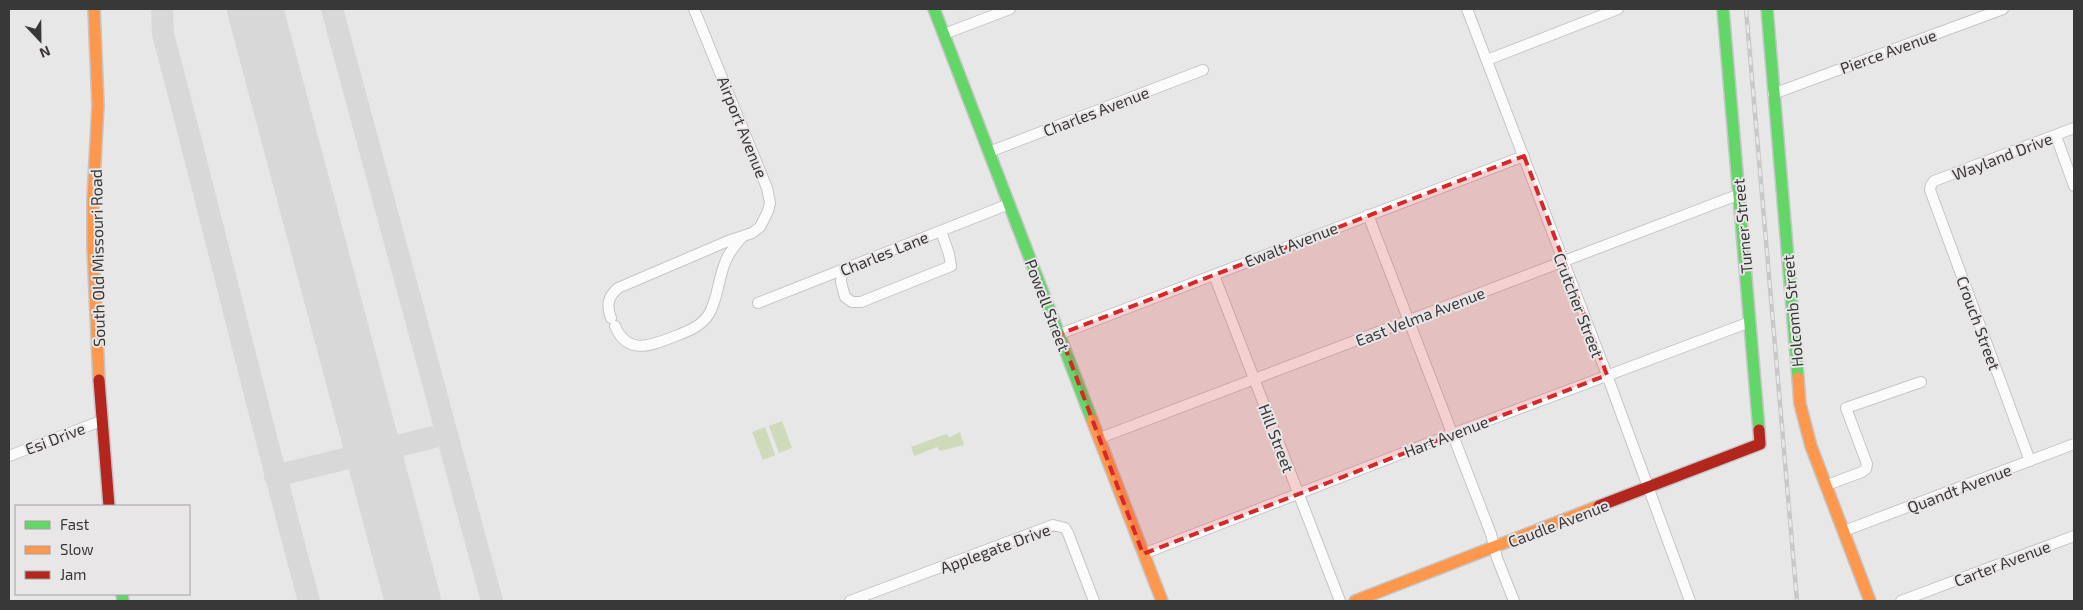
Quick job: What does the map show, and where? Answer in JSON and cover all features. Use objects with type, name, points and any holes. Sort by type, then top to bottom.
[{"type":"street","name":"South Old Missouri Road","points":[[94,9],[98,58],[98,118],[93,208],[94,282],[101,420],[109,505]]},
{"type":"street","name":"Airport Avenue","points":[[694,9],[769,195],[768,211],[765,220],[752,233],[742,238],[728,241],[618,288],[608,300],[608,309],[618,335],[624,340],[640,346],[649,346],[695,328],[708,315],[728,256],[742,238]]},
{"type":"street","name":"Powell Street","points":[[934,9],[1162,601]]},
{"type":"street","points":[[944,34],[1010,9]]},
{"type":"street","name":"Crutcher Street","points":[[1467,9],[1524,156],[1562,262],[1607,375],[1690,601]]},
{"type":"street","points":[[1487,60],[1618,9]]},
{"type":"street","name":"Turner Street","points":[[1723,9],[1760,444]]},
{"type":"street","name":"Holcomb Street","points":[[1767,9],[1800,404],[1811,446],[1870,601]]},
{"type":"street","name":"Pierce Avenue","points":[[1773,94],[2003,9]]},
{"type":"street","name":"Charles Avenue","points":[[989,152],[1203,70]]},
{"type":"street","name":"Wayland Drive","points":[[1931,185],[1934,182],[2074,128]]},
{"type":"street","points":[[2056,136],[2074,186]]},
{"type":"street","name":"Ewalt Avenue","points":[[1060,334],[1524,156]]},
{"type":"street","name":"Crouch Street","points":[[1931,185],[1930,190],[2030,461]]},
{"type":"street","name":"East Velma Avenue","points":[[1100,438],[1740,194]]},
{"type":"street","name":"Charles Lane","points":[[758,303],[1009,204]]},
{"type":"street","points":[[1368,215],[1491,534],[1494,548],[1514,601]]},
{"type":"street","points":[[842,270],[841,282],[844,297],[852,302],[861,302],[950,266],[950,254],[941,231]]},
{"type":"street","name":"Hill Street","points":[[1214,274],[1340,601]]},
{"type":"street","name":"Hart Avenue","points":[[1144,554],[1452,434],[1750,322]]},
{"type":"street","points":[[1827,485],[1862,472],[1867,464],[1846,408],[1921,382]]},
{"type":"street","name":"Esi Drive","points":[[9,456],[101,420]]},
{"type":"street","name":"Caudle Avenue","points":[[1355,601],[1760,444]]},
{"type":"street","name":"Quandt Avenue","points":[[1844,531],[2074,444]]},
{"type":"street","name":"Applegate Drive","points":[[850,601],[1053,525],[1065,528],[1068,532],[1094,601]]},
{"type":"street","name":"Carter Avenue","points":[[1901,601],[2074,536]]},
{"type":"highlighted area","points":[[1524,156],[1607,375],[1143,554],[1060,334]]},
{"type":"green space","points":[[782,421],[792,448],[779,453],[769,426]]},
{"type":"green space","points":[[765,427],[775,455],[763,460],[752,432]]},
{"type":"green space","points":[[960,432],[964,445],[940,451],[937,447],[914,456],[911,447],[946,434],[950,437]]},
{"type":"taxiway","points":[[162,9],[163,34],[309,601]]},
{"type":"taxiway","points":[[332,9],[492,601]]},
{"type":"taxiway","points":[[275,476],[446,434]]},
{"type":"runway","points":[[255,9],[413,601]]},
{"type":"railway","points":[[1746,9],[1797,601]]},
{"type":"traffic: fast","points":[[934,9],[1092,420]]},
{"type":"traffic: fast","points":[[1723,9],[1759,430]]},
{"type":"traffic: fast","points":[[1767,9],[1798,378]]},
{"type":"traffic: fast","points":[[122,595],[123,601]]},
{"type":"traffic: slow","points":[[94,9],[98,105],[93,199],[93,247],[99,380]]},
{"type":"traffic: slow","points":[[1798,378],[1800,404],[1811,446],[1870,601]]},
{"type":"traffic: slow","points":[[1092,420],[1162,601]]},
{"type":"traffic: slow","points":[[1355,601],[1599,506]]},
{"type":"traffic: jam","points":[[99,380],[109,505]]},
{"type":"traffic: jam","points":[[1599,506],[1760,444],[1759,430]]}]
